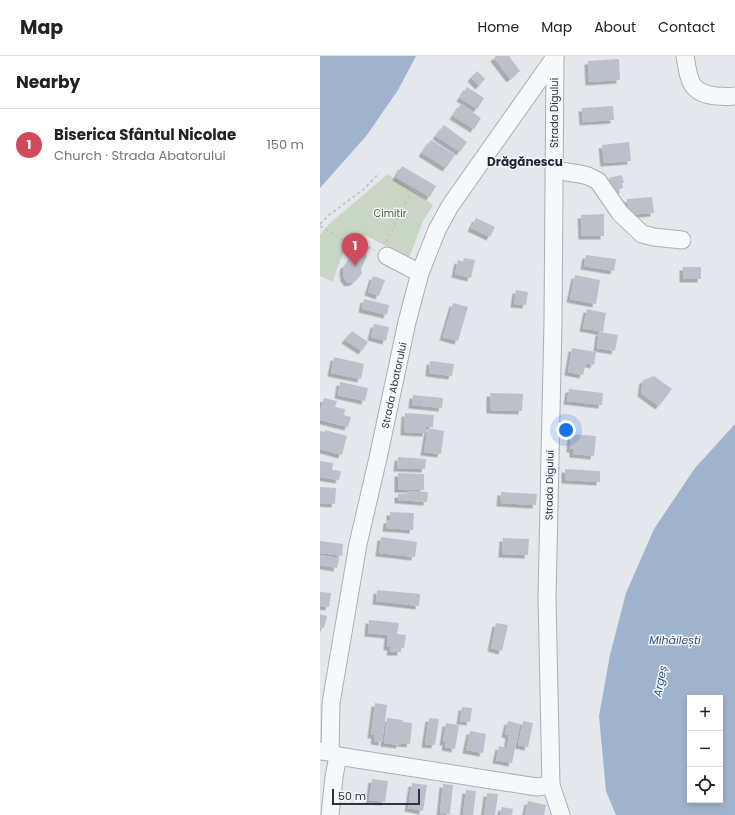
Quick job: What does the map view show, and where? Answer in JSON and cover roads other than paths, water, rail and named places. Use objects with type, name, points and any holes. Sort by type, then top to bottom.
[{"type":"street","points":[[685,56],[689,79],[698,91],[705,95],[735,96]]},
{"type":"street","name":"Strada Abatorului","points":[[330,815],[334,777],[329,753],[331,703],[358,544],[407,322],[420,272],[437,230],[450,206],[555,57]]},
{"type":"street","name":"Strada Digului","points":[[555,57],[553,329],[547,597],[550,785],[560,815]]},
{"type":"street","points":[[528,95],[547,105],[554,112]]},
{"type":"street","points":[[554,170],[584,175],[598,181],[620,213],[642,234],[682,240]]},
{"type":"street","points":[[384,255],[420,272]]},
{"type":"street","points":[[329,753],[537,787],[550,785]]},
{"type":"water","points":[[320,56],[416,56],[398,90],[367,135],[320,188]]},
{"type":"water","name":"Mihăilești","points":[[735,424],[735,815],[616,815],[606,791],[599,716],[610,655],[626,593],[654,529],[695,468]]},
{"type":"place","name":"Biserica Sfântul Nicolae","points":[[355,266]]},
{"type":"district","name":"Drăgănescu","points":[[525,162]]},
{"type":"park label","name":"Cimitir","points":[[390,213]]},
{"type":"water label","name":"Argeș","points":[[660,681]]}]
